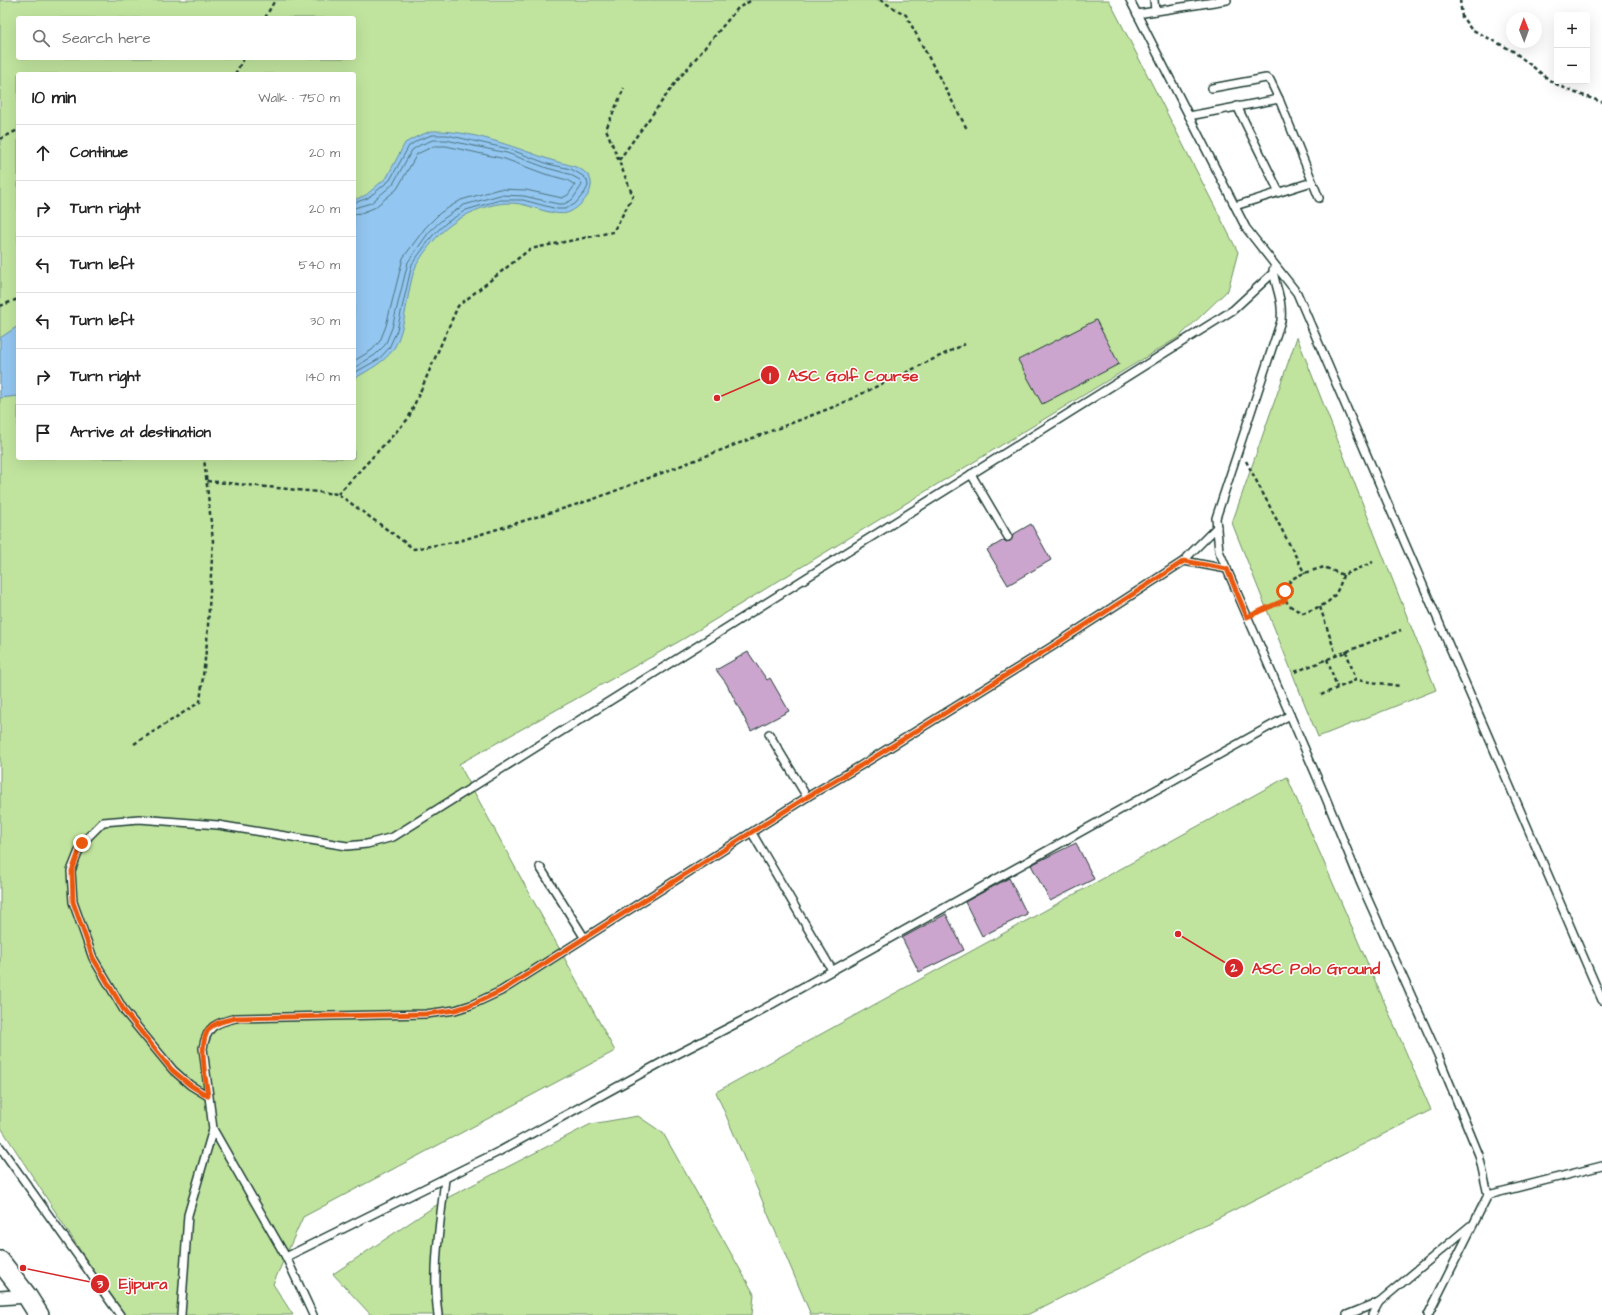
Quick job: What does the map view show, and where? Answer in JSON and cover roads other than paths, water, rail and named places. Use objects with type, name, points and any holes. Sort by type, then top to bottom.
[{"type":"street","points":[[2,1266],[34,1309]]},
{"type":"street","points":[[0,1298],[34,1309]]},
{"type":"lane","points":[[1130,0],[1246,228],[1297,293],[1602,1000]]},
{"type":"lane","points":[[1154,0],[1155,11]]},
{"type":"lane","points":[[1137,14],[1227,0]]},
{"type":"lane","points":[[1212,88],[1266,78],[1270,80],[1280,99],[1319,198]]},
{"type":"lane","points":[[1189,116],[1280,99]]},
{"type":"lane","points":[[1237,106],[1279,192]]},
{"type":"lane","points":[[1235,206],[1312,182]]},
{"type":"lane","points":[[1271,260],[1273,273],[1280,295],[1282,308],[1281,321],[1216,518],[1219,551],[1323,791],[1361,884],[1438,1055],[1479,1155],[1488,1195],[1428,1315]]},
{"type":"lane","points":[[208,1096],[190,1085],[172,1070],[125,1012],[93,958],[73,902],[72,871],[82,843],[103,822],[139,819],[218,825],[347,846],[367,844],[393,837],[1233,310],[1273,273]]},
{"type":"lane","points":[[971,474],[1008,537]]},
{"type":"lane","points":[[313,1315],[286,1257],[213,1129],[203,1048],[205,1037],[211,1027],[222,1021],[236,1018],[426,1014],[455,1010],[471,1005],[501,991],[807,797],[860,766],[1053,646],[1184,561],[1217,527]]},
{"type":"lane","points":[[1184,561],[1227,569]]},
{"type":"lane","points":[[286,1257],[500,1151],[660,1063],[750,1017],[1290,715]]},
{"type":"lane","points":[[769,734],[807,797]]},
{"type":"lane","points":[[752,833],[832,970]]},
{"type":"lane","points":[[540,867],[584,937]]},
{"type":"lane","points":[[181,1315],[188,1215],[213,1129]]},
{"type":"lane","points":[[0,1147],[120,1315]]},
{"type":"lane","points":[[1488,1195],[1602,1166]]},
{"type":"lane","points":[[438,1315],[436,1298],[437,1249],[445,1179]]},
{"type":"lane","points":[[1347,1315],[1379,1302],[1473,1224]]},
{"type":"lane","points":[[1372,1315],[1379,1302]]},
{"type":"water","points":[[431,131],[446,131],[476,136],[505,144],[553,161],[579,168],[587,174],[590,179],[590,191],[587,197],[577,207],[567,213],[552,213],[513,203],[502,204],[490,206],[466,215],[446,228],[432,243],[416,266],[410,286],[401,331],[393,350],[376,365],[356,377],[356,199],[366,195],[387,177],[405,143]]},
{"type":"water","points":[[16,327],[16,396],[0,398],[0,338]]},
{"type":"place","name":"ASC Golf Course","points":[[717,398]]},
{"type":"place","name":"ASC Polo Ground","points":[[1178,934]]},
{"type":"place","name":"Ejipura","points":[[23,1268]]}]
